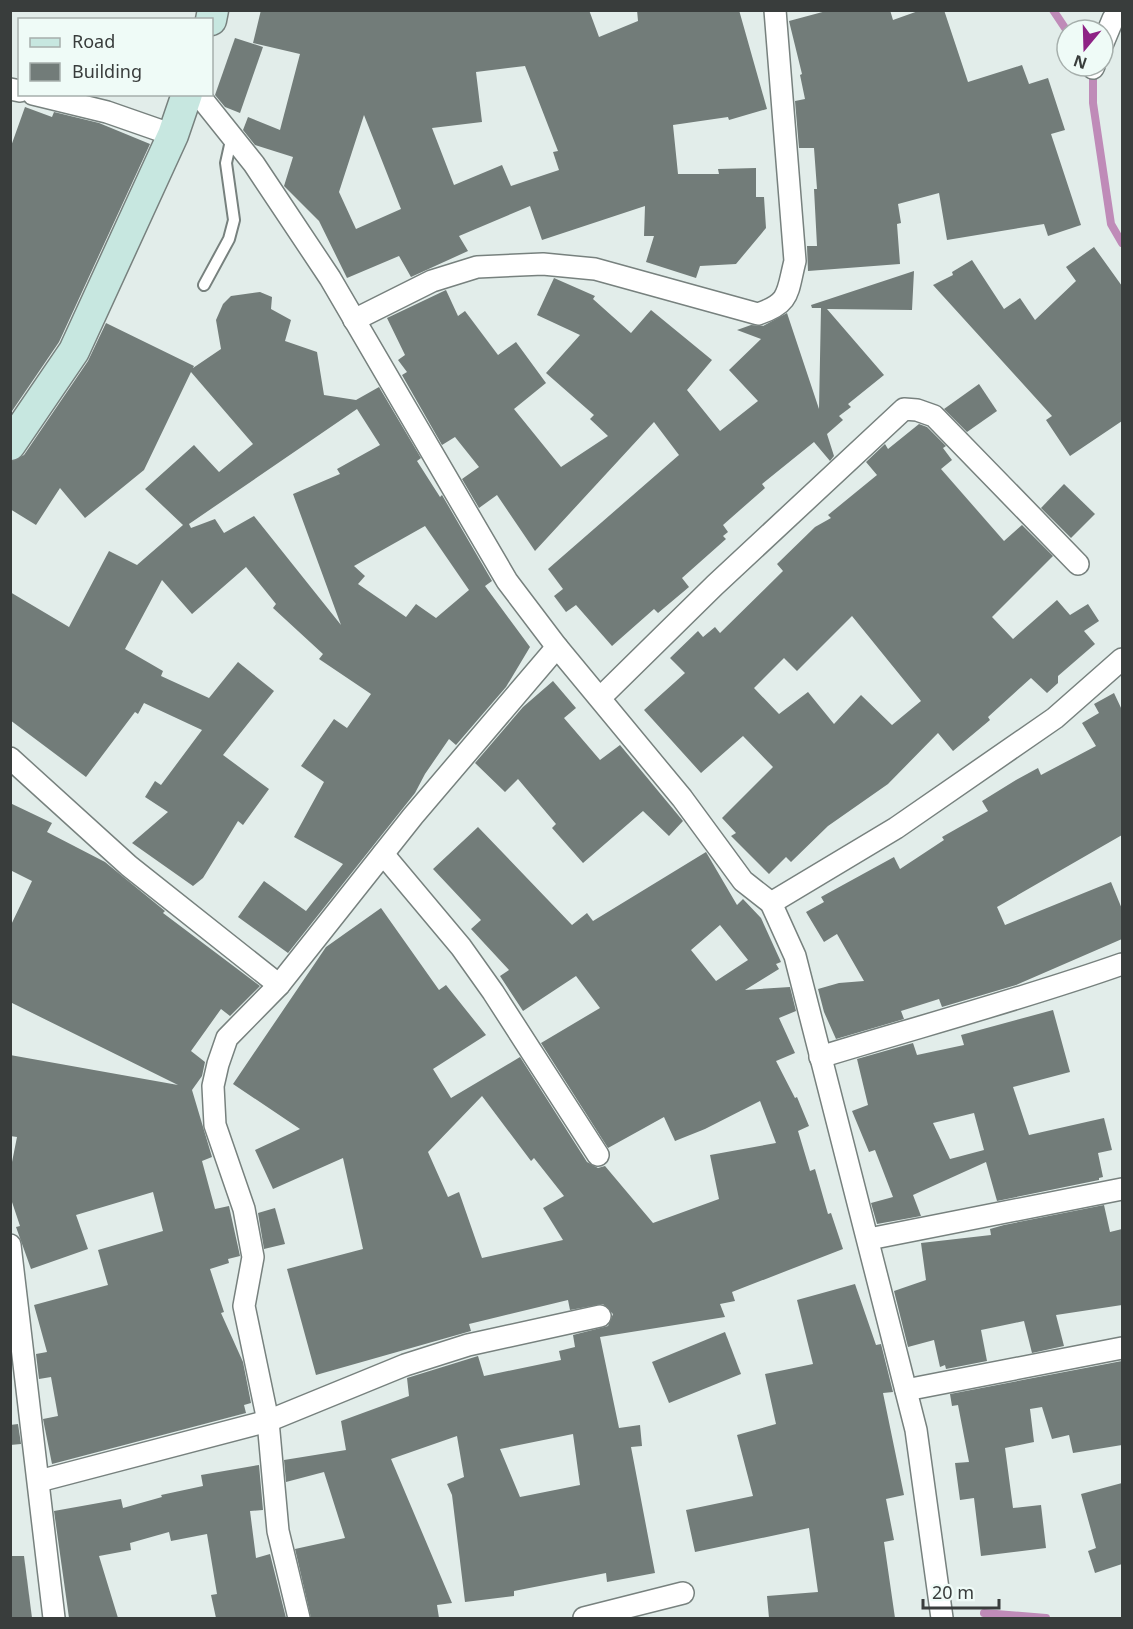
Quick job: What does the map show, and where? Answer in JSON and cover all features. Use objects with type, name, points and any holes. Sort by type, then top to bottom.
[{"type":"street","points":[[354,320],[432,281],[477,267],[543,264],[595,269],[758,314],[777,308],[787,293],[795,261],[775,10]]},
{"type":"street","points":[[41,96],[107,112],[172,135]]},
{"type":"street","points":[[10,445],[74,351],[172,135],[186,96]]},
{"type":"street","points":[[200,96],[232,136],[295,224],[507,581],[557,647],[682,798],[743,881],[771,903],[795,956],[869,1239],[916,1431],[942,1618]]},
{"type":"street","points":[[600,698],[715,585],[904,409],[917,410],[934,416],[1078,564]]},
{"type":"street","points":[[300,1618],[278,1531],[267,1421],[244,1306],[253,1257],[244,1209],[215,1125],[213,1086],[227,1038],[279,985],[383,854],[557,647]]},
{"type":"street","points":[[771,903],[896,828],[1046,725],[1122,659]]},
{"type":"street","points":[[10,758],[129,866],[279,985]]},
{"type":"street","points":[[383,854],[461,947],[493,992],[598,1155]]},
{"type":"street","points":[[820,1057],[907,1030],[958,1018],[1122,964]]},
{"type":"street","points":[[869,1239],[1122,1189]]},
{"type":"street","points":[[10,1245],[54,1618]]},
{"type":"street","points":[[39,1481],[267,1421],[405,1365],[468,1345],[600,1316]]},
{"type":"street","points":[[906,1390],[1122,1348]]},
{"type":"street","points":[[588,1618],[683,1593]]},
{"type":"lane","points":[[204,285],[229,239],[234,220],[226,163],[232,136]]},
{"type":"building","points":[[261,10],[589,10],[599,37],[638,21],[637,10],[739,10],[767,109],[729,120],[728,117],[673,125],[678,174],[719,174],[718,169],[756,168],[756,197],[764,197],[766,228],[736,264],[700,266],[696,278],[646,262],[654,236],[644,236],[645,206],[542,240],[530,206],[459,236],[468,251],[411,277],[399,256],[347,278],[319,221],[284,186],[293,157],[255,145],[243,130],[248,117],[280,130],[300,54],[253,43]],"holes":[[[525,66],[558,151],[553,152],[559,170],[511,186],[502,165],[454,185],[432,128],[482,122],[476,72]],[[364,115],[401,209],[356,229],[339,192]]]},
{"type":"building","points":[[830,10],[890,10],[893,20],[921,10],[944,10],[968,82],[1022,65],[1029,84],[1048,78],[1065,130],[1051,134],[1081,225],[1048,236],[1044,224],[947,240],[939,193],[898,204],[901,223],[897,224],[900,264],[808,271],[807,246],[817,246],[814,148],[799,148],[795,101],[805,99],[800,75],[802,74],[789,21]]},
{"type":"building","points":[[235,38],[263,47],[240,113],[225,107],[215,95]]},
{"type":"building","points":[[25,107],[52,117],[54,112],[99,123],[150,144],[59,342],[10,414],[10,149]]},
{"type":"building","points":[[1094,247],[1122,286],[1122,421],[1070,456],[1046,420],[1052,416],[933,285],[953,275],[952,272],[972,260],[1004,309],[1020,298],[1035,320],[1076,281],[1066,267]]},
{"type":"building","points":[[914,271],[912,310],[827,309],[884,375],[848,404],[851,407],[839,416],[843,420],[827,434],[834,456],[830,461],[814,442],[762,484],[765,488],[723,525],[728,532],[723,536],[726,539],[682,578],[689,587],[658,613],[654,609],[612,646],[576,605],[566,612],[554,596],[563,589],[548,569],[679,455],[654,422],[535,551],[497,495],[479,508],[462,479],[479,467],[455,437],[442,445],[402,375],[407,372],[398,360],[405,355],[387,318],[446,290],[458,316],[465,311],[498,355],[516,342],[546,383],[514,409],[561,467],[608,436],[590,419],[594,415],[546,373],[580,335],[537,315],[554,278],[595,296],[593,299],[631,333],[651,310],[712,360],[687,390],[720,431],[758,401],[729,370],[761,339],[737,330],[751,325],[763,326],[787,313],[819,409],[821,308],[812,308],[811,305]]},
{"type":"building","points":[[260,292],[272,297],[271,309],[291,320],[285,341],[317,352],[324,395],[356,400],[379,387],[421,458],[417,461],[440,497],[442,495],[492,581],[485,586],[530,647],[506,687],[456,745],[449,739],[415,793],[288,953],[238,917],[264,881],[306,911],[343,864],[294,837],[324,782],[301,766],[334,719],[347,728],[371,694],[319,659],[323,654],[273,608],[276,604],[246,567],[192,614],[162,580],[125,649],[163,671],[161,676],[209,698],[238,662],[274,691],[223,755],[269,789],[243,825],[238,821],[203,878],[193,886],[132,843],[168,812],[145,797],[155,781],[161,785],[202,730],[144,703],[138,714],[135,712],[86,777],[10,720],[10,592],[69,627],[109,551],[137,565],[183,525],[145,489],[194,445],[219,472],[253,444],[191,372],[144,470],[85,518],[60,488],[36,525],[10,509],[10,462],[24,455],[88,361],[106,323],[194,366],[193,368],[221,349],[216,320],[223,304],[231,296]],"holes":[[[357,409],[380,445],[337,469],[340,474],[293,494],[341,625],[254,516],[224,533],[215,519],[191,528],[189,524]],[[425,526],[469,590],[436,618],[416,604],[406,617],[358,584],[365,576],[354,566]]]},
{"type":"building","points":[[979,384],[997,411],[967,432],[944,409]]},
{"type":"building","points":[[919,424],[927,427],[946,446],[943,448],[952,460],[941,469],[1004,541],[1022,525],[1053,556],[992,617],[1013,639],[1057,600],[1070,615],[1088,604],[1099,621],[1084,631],[1095,644],[1058,676],[1058,683],[1047,693],[1031,678],[988,717],[990,720],[953,751],[938,733],[888,784],[828,826],[791,862],[786,857],[769,874],[731,836],[736,833],[722,818],[773,767],[743,736],[701,773],[644,710],[685,673],[670,658],[698,631],[703,637],[715,627],[720,633],[783,571],[777,564],[815,527],[831,518],[828,515],[877,475],[866,462],[885,444],[888,449]],"holes":[[[852,616],[921,701],[892,725],[861,695],[834,724],[808,692],[779,714],[754,688],[784,658],[797,671]]]},
{"type":"building","points":[[1064,484],[1095,514],[1071,538],[1041,508]]},
{"type":"building","points":[[553,681],[576,708],[564,718],[600,760],[620,745],[683,821],[669,836],[643,811],[583,863],[552,828],[556,824],[518,779],[505,792],[475,763],[523,707]]},
{"type":"building","points":[[1114,693],[1122,710],[1122,835],[997,907],[1005,925],[1111,882],[1122,909],[1122,939],[1016,985],[942,1007],[939,999],[901,1011],[904,1019],[836,1039],[824,1012],[818,989],[839,983],[864,981],[837,934],[824,942],[806,912],[824,902],[821,897],[894,857],[900,869],[944,840],[942,837],[988,811],[982,801],[1016,780],[1038,768],[1041,775],[1096,746],[1082,723],[1099,713],[1094,704]]},
{"type":"building","points":[[10,803],[52,823],[47,832],[105,862],[165,911],[163,913],[260,986],[230,1016],[221,1009],[191,1051],[205,1062],[202,1076],[192,1090],[212,1157],[202,1161],[215,1209],[229,1206],[240,1256],[228,1259],[229,1263],[210,1269],[224,1312],[221,1313],[243,1362],[251,1403],[244,1405],[246,1413],[52,1464],[43,1419],[58,1416],[51,1377],[39,1379],[36,1354],[47,1352],[34,1305],[108,1285],[98,1250],[163,1231],[153,1192],[76,1215],[88,1249],[31,1269],[16,1227],[20,1226],[10,1196],[10,1172],[17,1137],[10,1136],[10,1055],[178,1085],[10,1002],[10,927],[32,881],[10,870]]},
{"type":"building","points":[[478,827],[572,925],[587,913],[593,921],[706,852],[737,905],[743,899],[761,918],[781,962],[776,964],[779,969],[745,990],[790,987],[796,1011],[779,1018],[795,1053],[776,1061],[795,1098],[797,1097],[809,1126],[798,1131],[810,1171],[815,1169],[828,1214],[831,1213],[843,1249],[732,1292],[735,1301],[720,1304],[725,1317],[600,1337],[619,1428],[640,1425],[642,1446],[631,1447],[655,1573],[607,1582],[606,1573],[514,1591],[514,1596],[465,1602],[452,1495],[447,1484],[464,1477],[457,1436],[391,1459],[452,1603],[437,1605],[439,1618],[311,1618],[295,1549],[345,1538],[324,1472],[286,1482],[284,1460],[346,1450],[341,1421],[409,1396],[407,1378],[478,1356],[484,1376],[561,1360],[559,1351],[575,1347],[573,1335],[608,1326],[613,1314],[603,1304],[570,1310],[568,1300],[469,1324],[471,1331],[316,1375],[287,1269],[363,1249],[343,1158],[273,1189],[255,1150],[300,1129],[233,1084],[326,947],[381,908],[439,990],[446,985],[486,1035],[433,1069],[451,1098],[520,1057],[587,1162],[598,1168],[605,1166],[653,1223],[719,1199],[710,1155],[776,1143],[760,1101],[705,1129],[675,1141],[664,1117],[608,1148],[541,1043],[600,1008],[576,976],[523,1011],[500,976],[509,970],[471,929],[481,920],[433,869]],"holes":[[[720,925],[748,960],[716,981],[691,950]],[[482,1096],[531,1161],[534,1158],[564,1196],[543,1208],[563,1240],[482,1258],[459,1192],[448,1197],[428,1152]],[[573,1434],[580,1485],[520,1497],[500,1449]]]},
{"type":"building","points":[[1053,1010],[1070,1072],[1013,1087],[1029,1135],[1104,1118],[1112,1150],[1098,1153],[1103,1177],[1099,1180],[997,1201],[986,1162],[913,1195],[921,1216],[877,1224],[871,1203],[893,1197],[875,1150],[869,1152],[852,1111],[868,1105],[857,1059],[913,1043],[917,1055],[964,1045],[961,1035]],"holes":[[[974,1113],[984,1150],[950,1159],[933,1123]]]},
{"type":"building","points":[[1104,1205],[1110,1232],[1122,1229],[1122,1305],[1056,1315],[1064,1346],[1032,1353],[1024,1321],[981,1330],[987,1361],[946,1369],[945,1365],[940,1367],[934,1340],[908,1347],[894,1291],[926,1280],[921,1243],[991,1235],[990,1229],[1004,1225]]},
{"type":"building","points":[[275,1208],[285,1244],[264,1249],[258,1213]]},
{"type":"building","points":[[855,1284],[876,1345],[881,1344],[893,1392],[883,1393],[904,1495],[886,1499],[894,1540],[884,1542],[895,1618],[769,1618],[767,1596],[818,1592],[809,1528],[695,1552],[686,1510],[753,1496],[737,1435],[776,1424],[765,1374],[813,1364],[797,1300]]},
{"type":"building","points":[[725,1332],[741,1374],[669,1403],[652,1362]]},
{"type":"building","points":[[1122,1361],[1122,1445],[1073,1453],[1069,1435],[1052,1439],[1042,1407],[1030,1409],[1034,1442],[1005,1448],[1013,1508],[1041,1505],[1046,1548],[981,1556],[974,1498],[960,1500],[955,1463],[969,1462],[958,1405],[952,1406],[950,1394]]},
{"type":"building","points":[[18,1424],[21,1444],[10,1445],[10,1425]]},
{"type":"building","points":[[259,1465],[263,1510],[250,1511],[256,1558],[270,1554],[286,1618],[216,1618],[211,1595],[217,1594],[207,1534],[171,1541],[169,1532],[130,1543],[131,1550],[99,1556],[118,1618],[69,1618],[54,1511],[121,1499],[123,1508],[162,1497],[161,1495],[203,1486],[201,1475]]},
{"type":"building","points":[[1122,1483],[1122,1564],[1095,1573],[1088,1551],[1096,1548],[1081,1494]]},
{"type":"building","points":[[10,1556],[24,1556],[32,1618],[10,1618]]},
{"type":"waterway","points":[[1053,10],[1058,18]]},
{"type":"waterway","points":[[1093,78],[1093,103],[1111,224],[1122,243]]},
{"type":"waterway","points":[[984,1613],[1046,1618]]}]
